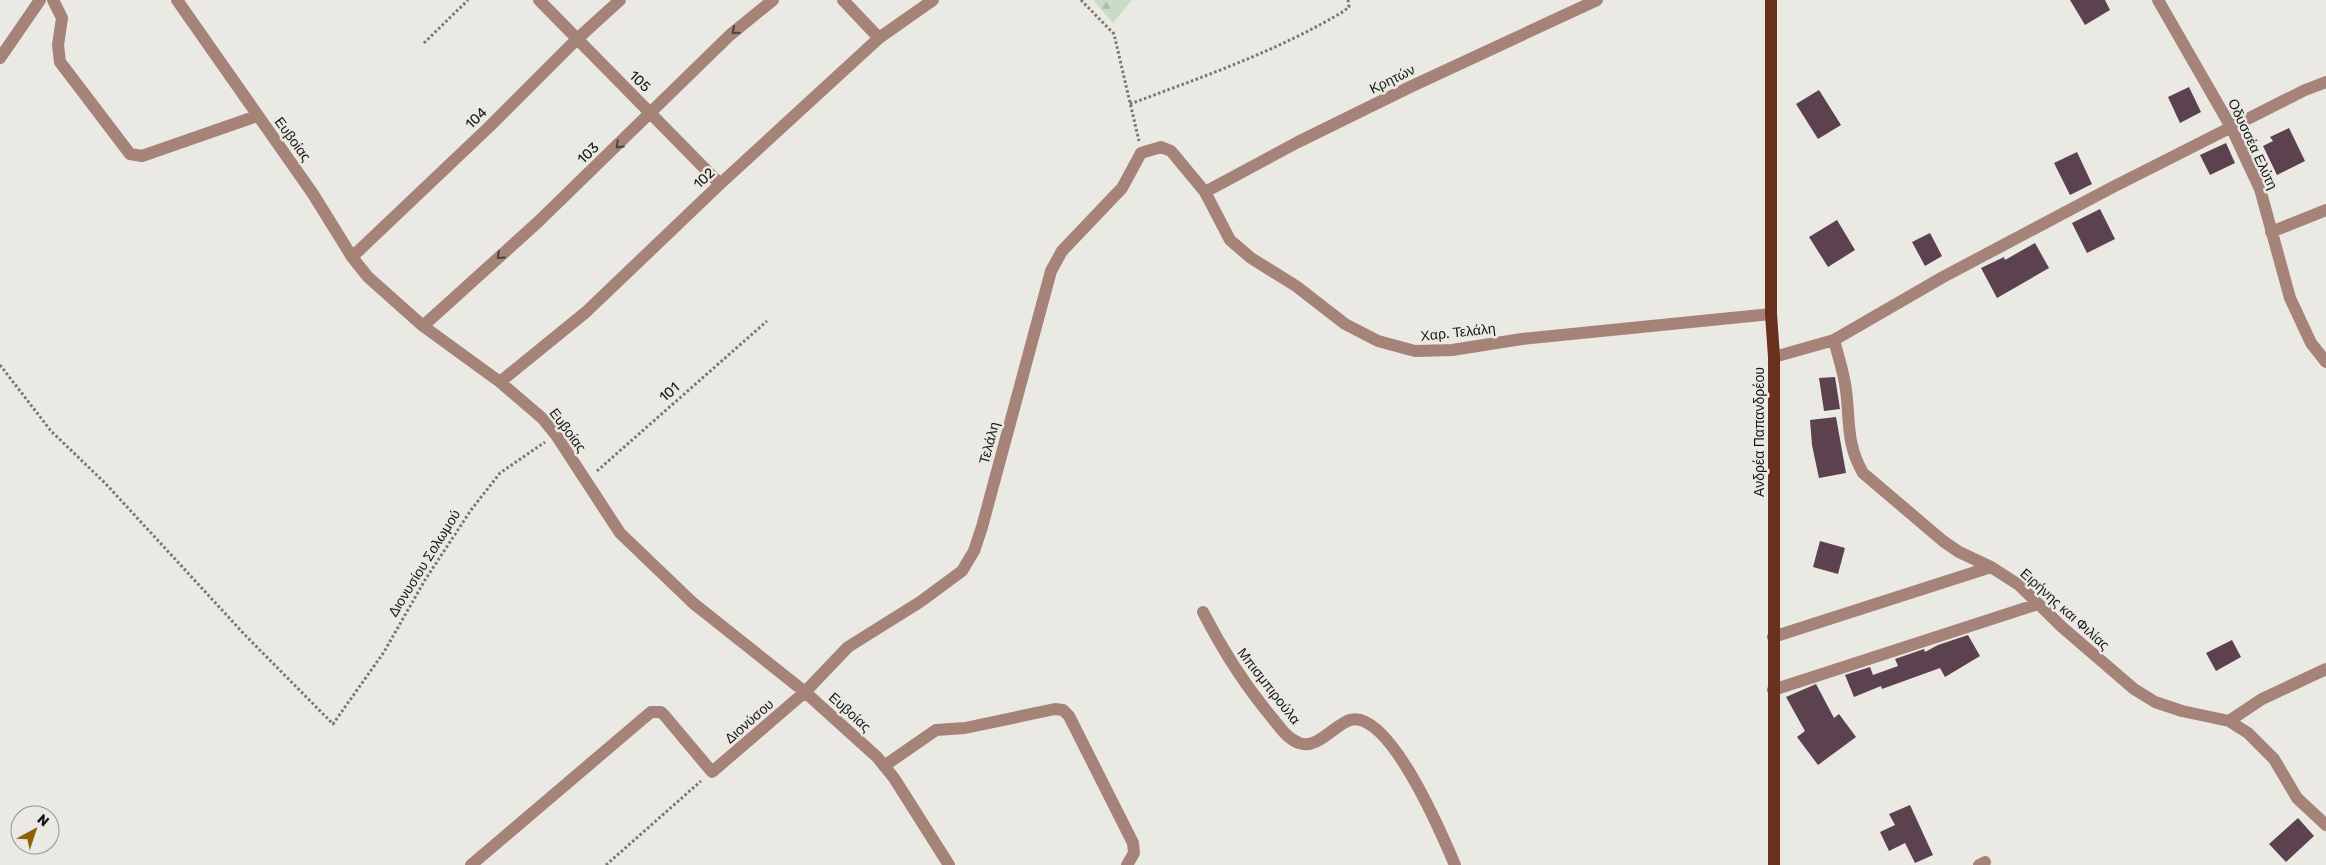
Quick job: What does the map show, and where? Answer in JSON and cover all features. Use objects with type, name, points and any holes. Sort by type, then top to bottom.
[{"type":"main road","name":"Ανδρέα Παπανδρέου","points":[[1771,0],[1770,314],[1774,357],[1774,865]]},
{"type":"street","points":[[0,58],[40,0]]},
{"type":"street","points":[[53,0],[62,18],[58,45],[60,62],[130,154],[142,156],[257,116]]},
{"type":"street","name":"Ευβοίας","points":[[177,0],[313,194],[352,257],[396,303],[423,326],[500,382],[542,418],[556,435],[620,533],[693,603],[805,692],[884,766],[949,865]]},
{"type":"street","name":"105","points":[[538,0],[576,40],[652,113],[720,184]]},
{"type":"street","name":"104","points":[[352,257],[490,126],[576,40],[620,0]]},
{"type":"street","name":"103","points":[[423,326],[538,222],[730,35],[772,0]]},
{"type":"street","points":[[843,0],[879,38]]},
{"type":"street","name":"102","points":[[500,382],[586,312],[720,184],[879,38],[933,0]]},
{"type":"street","name":"Κρητών","points":[[1205,192],[1298,142],[1410,87],[1596,0]]},
{"type":"street","name":"Οδυσσέα Ελύτη","points":[[2158,0],[2231,127],[2260,188],[2290,298],[2311,343],[2326,362]]},
{"type":"street","points":[[1774,357],[1834,340],[1951,272],[2231,127],[2326,82]]},
{"type":"street","name":"Χαρ. Τελάλη","points":[[1141,153],[1161,147],[1168,149],[1205,192],[1230,240],[1251,258],[1296,286],[1345,324],[1378,341],[1415,351],[1452,350],[1522,340],[1770,314]]},
{"type":"street","name":"Τελάλη","points":[[805,692],[848,648],[943,586],[962,571],[968,562],[982,527],[1051,271],[1062,251],[1122,188],[1141,153]]},
{"type":"street","points":[[2271,232],[2326,210]]},
{"type":"street","name":"Ειρήνης και Φιλίας","points":[[1834,340],[1846,388],[1850,442],[1854,458],[1863,473],[1943,542],[1959,552],[1992,566],[2019,585],[2104,665],[2155,702],[2182,711],[2229,721],[2248,733],[2274,759],[2297,798],[2326,825]]},
{"type":"street","points":[[1773,637],[1992,566]]},
{"type":"street","points":[[1773,690],[2038,604]]},
{"type":"street","name":"Μπισμπιρούλα","points":[[1203,612],[1225,655],[1258,702],[1287,735],[1300,744],[1308,744],[1322,738],[1350,720],[1360,720],[1383,736],[1395,749],[1415,780],[1439,826],[1455,865]]},
{"type":"street","points":[[2229,721],[2262,699],[2326,669]]},
{"type":"street","name":"Διονύσου","points":[[712,772],[805,692]]},
{"type":"street","points":[[884,766],[936,730],[965,728],[1055,709],[1063,710],[1069,716],[1133,843],[1134,853],[1127,865]]},
{"type":"street","points":[[471,865],[651,712],[661,712],[712,772]]},
{"type":"path","points":[[424,42],[468,0]]},
{"type":"path","points":[[1081,0],[1114,34],[1138,132],[1141,153]]},
{"type":"path","points":[[1130,104],[1224,69],[1329,20],[1349,7],[1348,0]]},
{"type":"path","name":"101","points":[[586,481],[767,321]]},
{"type":"path","name":"Διονυσίου Σολωμού","points":[[0,365],[51,431],[104,483],[245,635],[333,724],[384,652],[425,580],[471,510],[500,472],[556,435]]},
{"type":"path","points":[[606,865],[712,772]]},
{"type":"green space","points":[[1093,0],[1132,0],[1113,23]]},
{"type":"building","points":[[2070,0],[2105,0],[2110,10],[2085,25]]},
{"type":"building","points":[[2189,87],[2201,112],[2180,123],[2168,97]]},
{"type":"building","points":[[1819,90],[1841,125],[1818,139],[1796,104]]},
{"type":"building","points":[[2289,128],[2305,161],[2277,175],[2263,146],[2273,141],[2270,137]]},
{"type":"building","points":[[2226,143],[2235,163],[2210,175],[2200,155]]},
{"type":"building","points":[[2077,152],[2092,184],[2070,195],[2054,163]]},
{"type":"building","points":[[2100,209],[2115,239],[2087,253],[2072,223]]},
{"type":"building","points":[[1837,220],[1855,250],[1828,267],[1809,237]]},
{"type":"building","points":[[1930,233],[1942,256],[1925,266],[1912,242]]},
{"type":"building","points":[[2035,243],[2049,268],[1997,298],[1981,268],[2004,257],[2005,260]]},
{"type":"building","points":[[1835,377],[1840,409],[1824,411],[1819,378]]},
{"type":"building","points":[[1836,417],[1846,473],[1819,478],[1812,445],[1810,420]]},
{"type":"building","points":[[1820,541],[1845,548],[1838,574],[1813,567]]},
{"type":"building","points":[[1968,635],[1980,656],[1945,677],[1940,668],[1882,689],[1881,686],[1854,697],[1845,675],[1870,667],[1873,675],[1898,666],[1895,659],[1924,649],[1925,652],[1938,645]]},
{"type":"building","points":[[2232,640],[2241,657],[2216,671],[2206,653]]},
{"type":"building","points":[[1816,684],[1834,718],[1839,714],[1856,737],[1818,765],[1797,737],[1805,731],[1786,697]]},
{"type":"building","points":[[1910,805],[1933,855],[1915,863],[1905,843],[1889,851],[1880,832],[1895,825],[1889,814]]},
{"type":"building","points":[[2298,818],[2314,836],[2286,862],[2269,844]]}]
